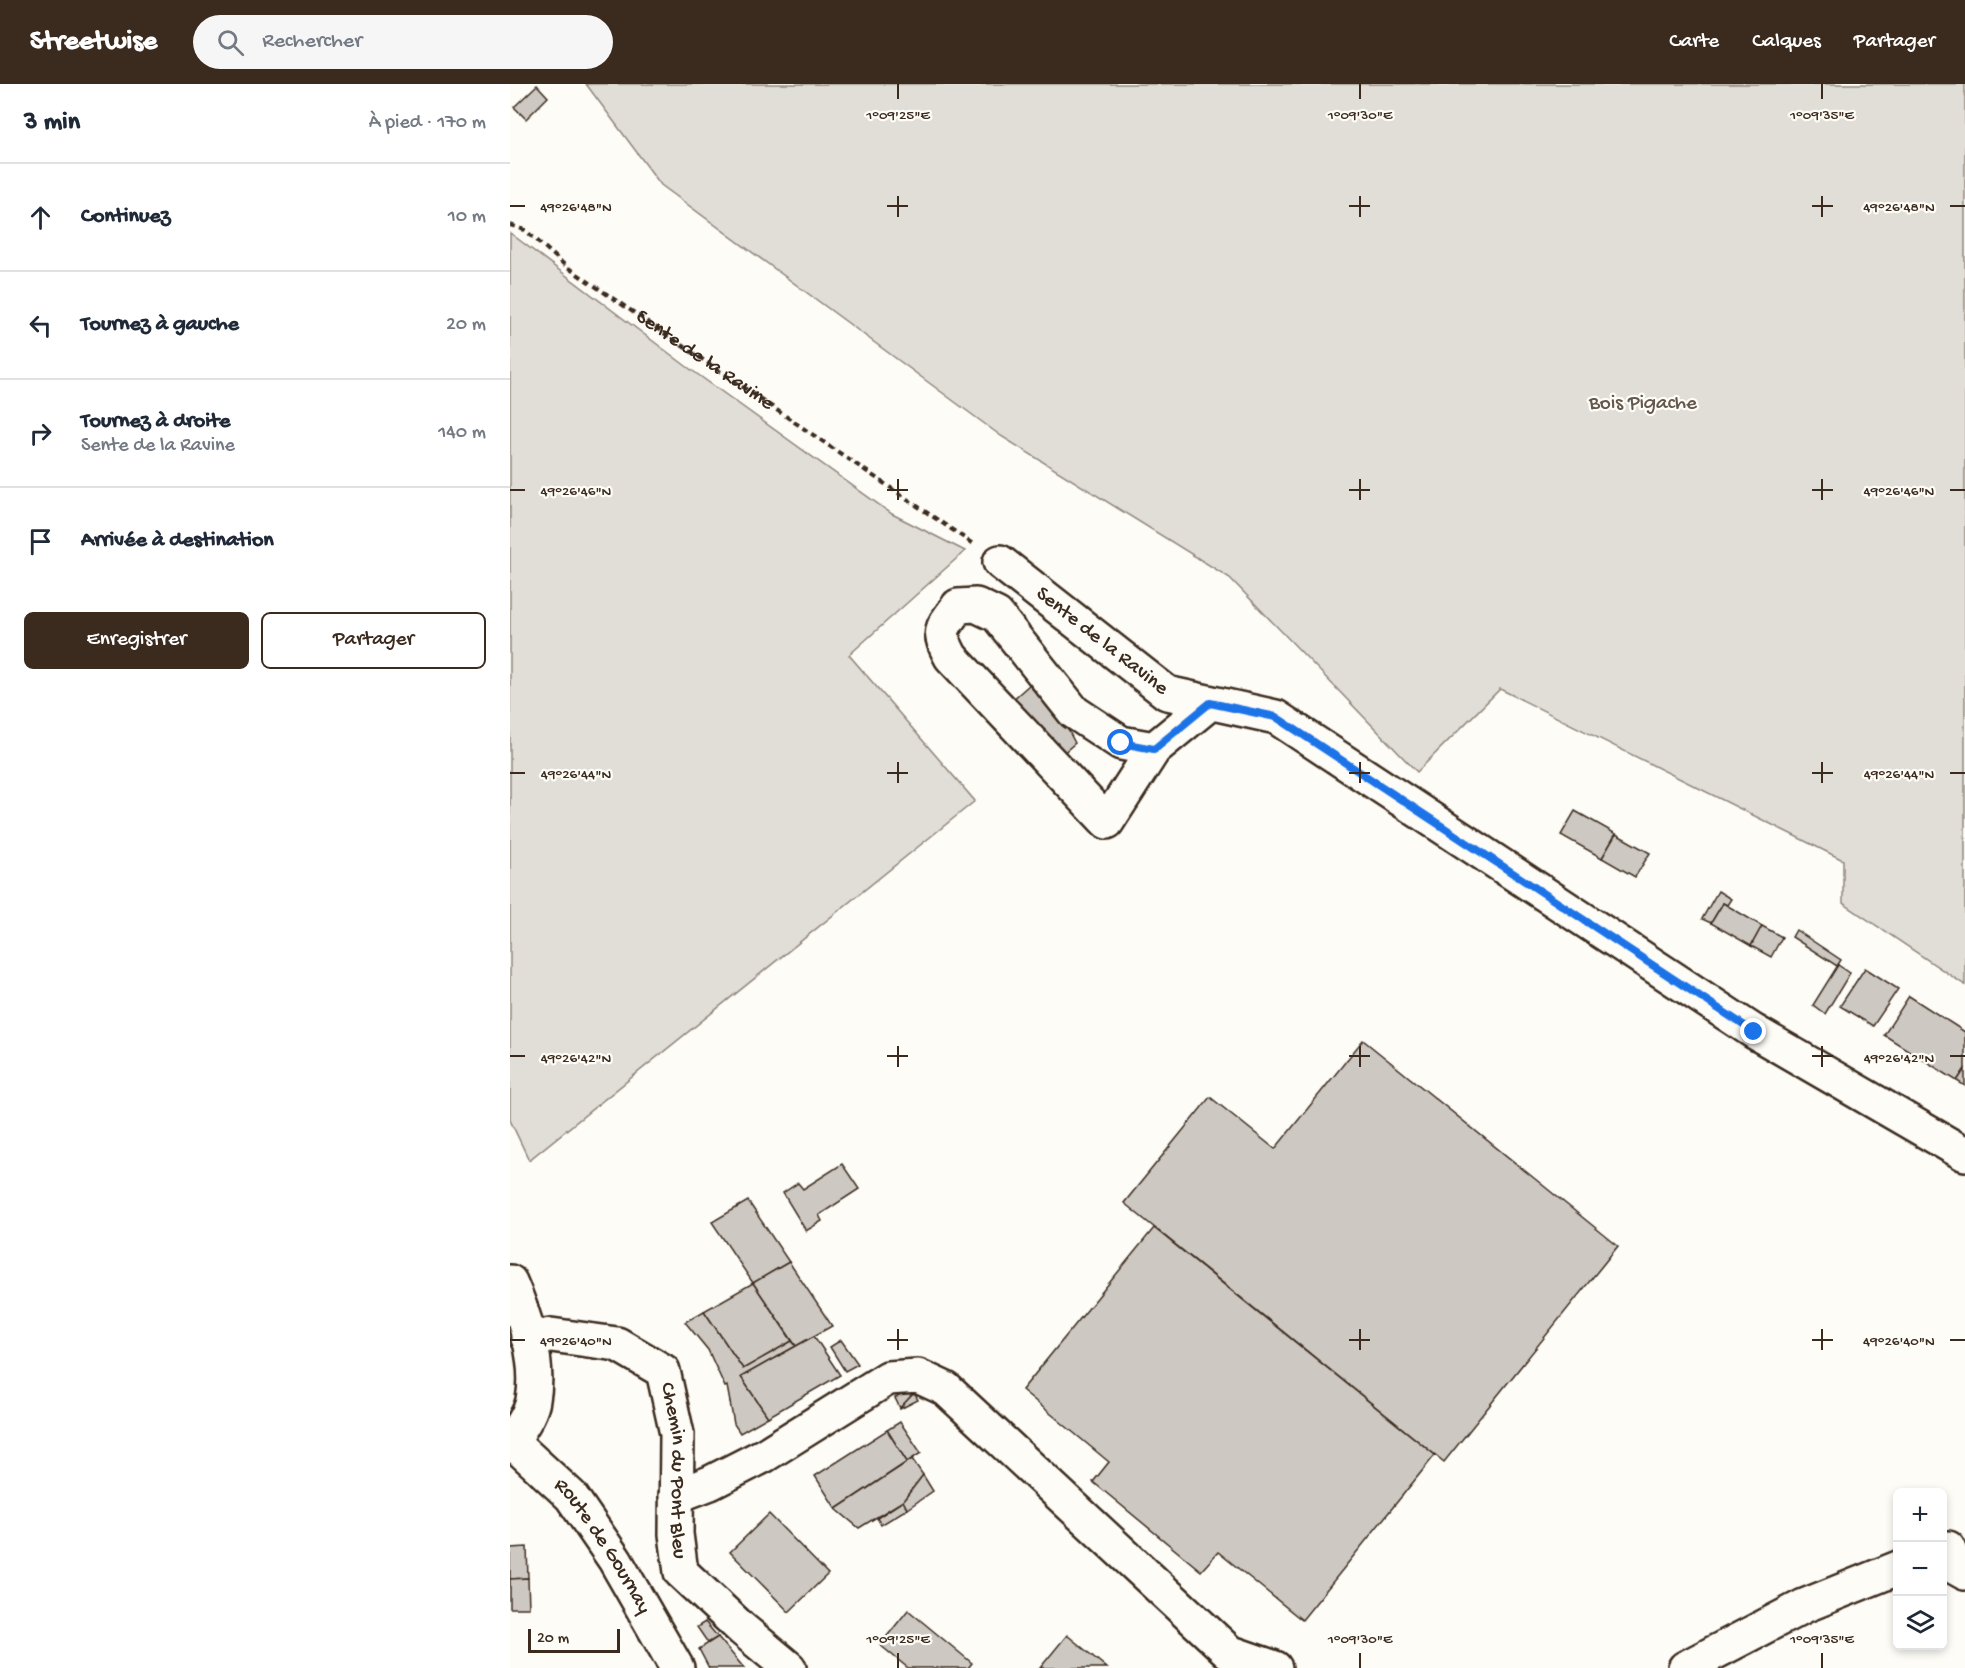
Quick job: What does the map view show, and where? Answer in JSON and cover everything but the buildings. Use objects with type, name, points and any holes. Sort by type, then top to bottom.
[{"type":"street","name":"Sente de la Ravine","points":[[1000,562],[1167,693],[1276,717],[1754,1032],[1965,1154]]},
{"type":"street","points":[[1154,749],[1121,743],[1074,712],[997,615],[976,605],[958,606],[944,626],[942,640],[951,657],[1107,822],[1154,749],[1210,703]]},
{"type":"street","points":[[510,1282],[517,1298],[519,1339],[534,1358],[533,1401],[511,1441]]},
{"type":"street","name":"Chemin du Pont Bleu","points":[[519,1339],[551,1335],[617,1344],[663,1371],[677,1434],[676,1534],[681,1572],[742,1629],[789,1668]]},
{"type":"street","points":[[676,1496],[710,1483],[765,1455],[888,1378],[918,1376],[946,1389],[1229,1652],[1275,1668]]},
{"type":"street","name":"Route de Gournay","points":[[511,1441],[571,1496],[615,1560],[677,1668]]},
{"type":"street","points":[[1685,1668],[1804,1606],[1893,1570]]},
{"type":"path","name":"Sente de la Ravine","points":[[510,225],[525,230],[567,267],[1000,562]]},
{"type":"green space","name":"Bois Pigache","points":[[586,84],[1965,84],[1965,985],[1843,903],[1843,860],[1500,689],[1417,772],[1230,578],[1001,436],[661,185]]},
{"type":"green space","points":[[510,233],[686,366],[892,514],[965,551],[849,655],[975,801],[529,1160],[510,1120]]},
{"type":"route","points":[[1121,743],[1154,749],[1210,703],[1276,717],[1754,1032]]}]
